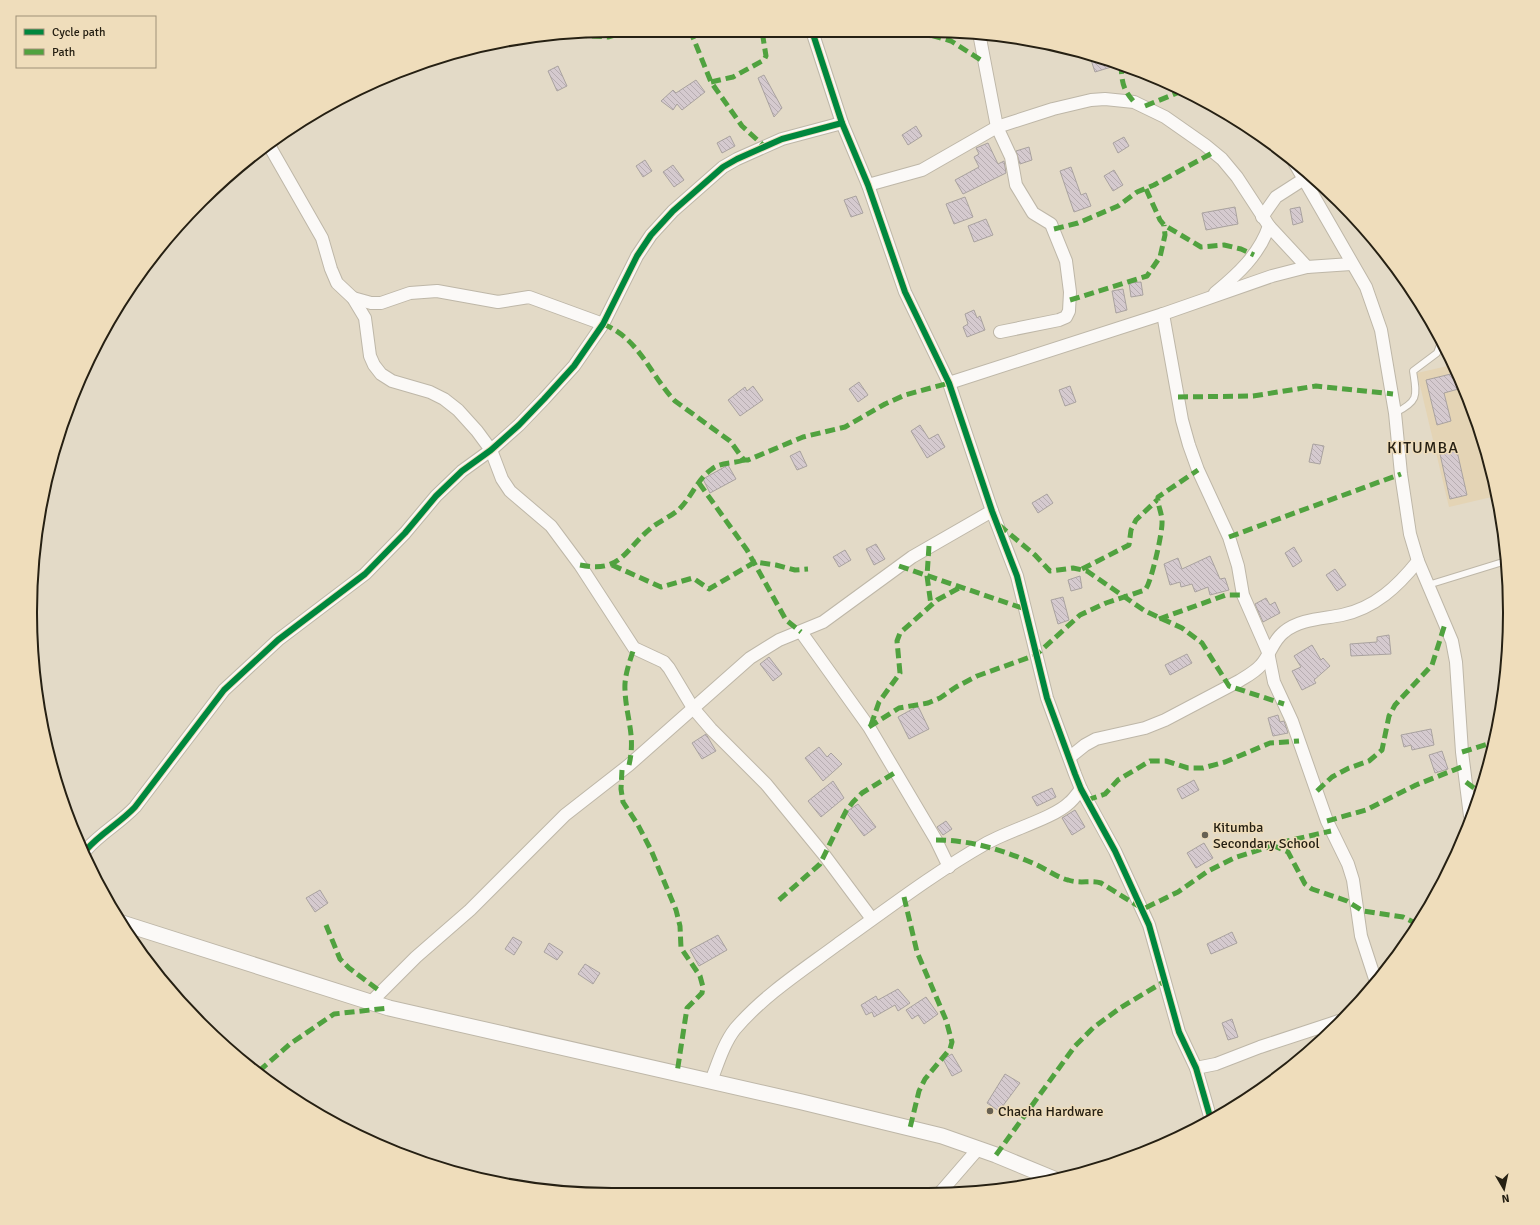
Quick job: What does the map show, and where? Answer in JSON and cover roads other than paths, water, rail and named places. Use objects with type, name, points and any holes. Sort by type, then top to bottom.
[{"type":"street","points":[[814,37],[842,123],[868,185],[905,292],[949,383],[992,511],[1017,576],[1047,698],[1070,757],[1080,789],[1115,851],[1143,909],[1179,1032],[1198,1073],[1209,1114]]},
{"type":"street","points":[[980,40],[997,127],[1011,157],[1016,185],[1033,213],[1051,224],[1054,229],[1066,261],[1070,300],[1069,311],[1066,316],[1059,320],[1000,332]]},
{"type":"street","points":[[868,185],[922,170],[997,127],[1073,103],[1105,99],[1134,102],[1164,117],[1214,152],[1237,177],[1266,222],[1307,267]]},
{"type":"street","points":[[88,848],[104,833],[123,820],[135,807],[224,690],[278,640],[365,574],[405,533],[436,496],[462,471],[491,450],[518,426],[569,372],[603,324],[637,256],[651,235],[678,207],[723,168],[764,146],[803,133],[842,123]]},
{"type":"street","points":[[271,149],[322,238],[331,269],[337,283],[353,298],[365,318],[370,356],[374,365],[381,374],[392,381],[430,392],[444,399],[458,410],[477,431],[491,450],[502,478],[510,491],[550,526],[583,570],[634,648],[664,662],[670,668],[693,708],[711,729],[766,784],[825,856],[872,920]]},
{"type":"street","points":[[1208,298],[1244,267],[1260,248],[1266,222],[1267,207],[1280,192],[1302,176]]},
{"type":"street","points":[[1306,179],[1351,264],[1366,286],[1381,330],[1396,413],[1405,508],[1410,534],[1418,561],[1452,641],[1456,662],[1462,752],[1469,806]]},
{"type":"street","points":[[949,383],[1163,314],[1272,276],[1307,267],[1351,264]]},
{"type":"street","points":[[353,298],[371,303],[380,303],[410,293],[437,291],[498,302],[529,297],[603,324]]},
{"type":"street","points":[[1163,314],[1182,420],[1189,445],[1198,470],[1229,537],[1238,566],[1243,595],[1268,652],[1274,682],[1292,721],[1327,822],[1348,864],[1353,880],[1361,936],[1374,975]]},
{"type":"street","points":[[371,1002],[416,957],[470,910],[565,815],[629,764],[750,658],[779,640],[823,622],[836,614],[912,556],[992,511]]},
{"type":"street","points":[[1070,757],[1085,745],[1096,739],[1145,728],[1165,720],[1251,674],[1262,664],[1268,652],[1284,632],[1309,620],[1342,615],[1367,607],[1390,592],[1418,561]]},
{"type":"street","points":[[801,632],[869,727],[936,840],[949,867]]},
{"type":"street","points":[[711,1080],[734,1030],[750,1012],[782,985],[949,867],[1000,835],[1057,811],[1069,804],[1080,789]]},
{"type":"street","points":[[130,926],[371,1002],[455,1024],[711,1080],[942,1136],[1045,1176]]},
{"type":"street","points":[[1198,1073],[1216,1064],[1260,1047],[1328,1025]]},
{"type":"street","points":[[945,1188],[978,1149]]},
{"type":"lane","points":[[1396,413],[1413,402],[1417,390],[1413,372],[1437,353],[1439,348]]},
{"type":"lane","points":[[1428,585],[1501,563]]},
{"type":"place","name":"Kitumba Secondary School","points":[[1205,835]]},
{"type":"place","name":"Chacha Hardware","points":[[990,1111]]},
{"type":"district","name":"KITUMBA","points":[[1423,447]]}]
